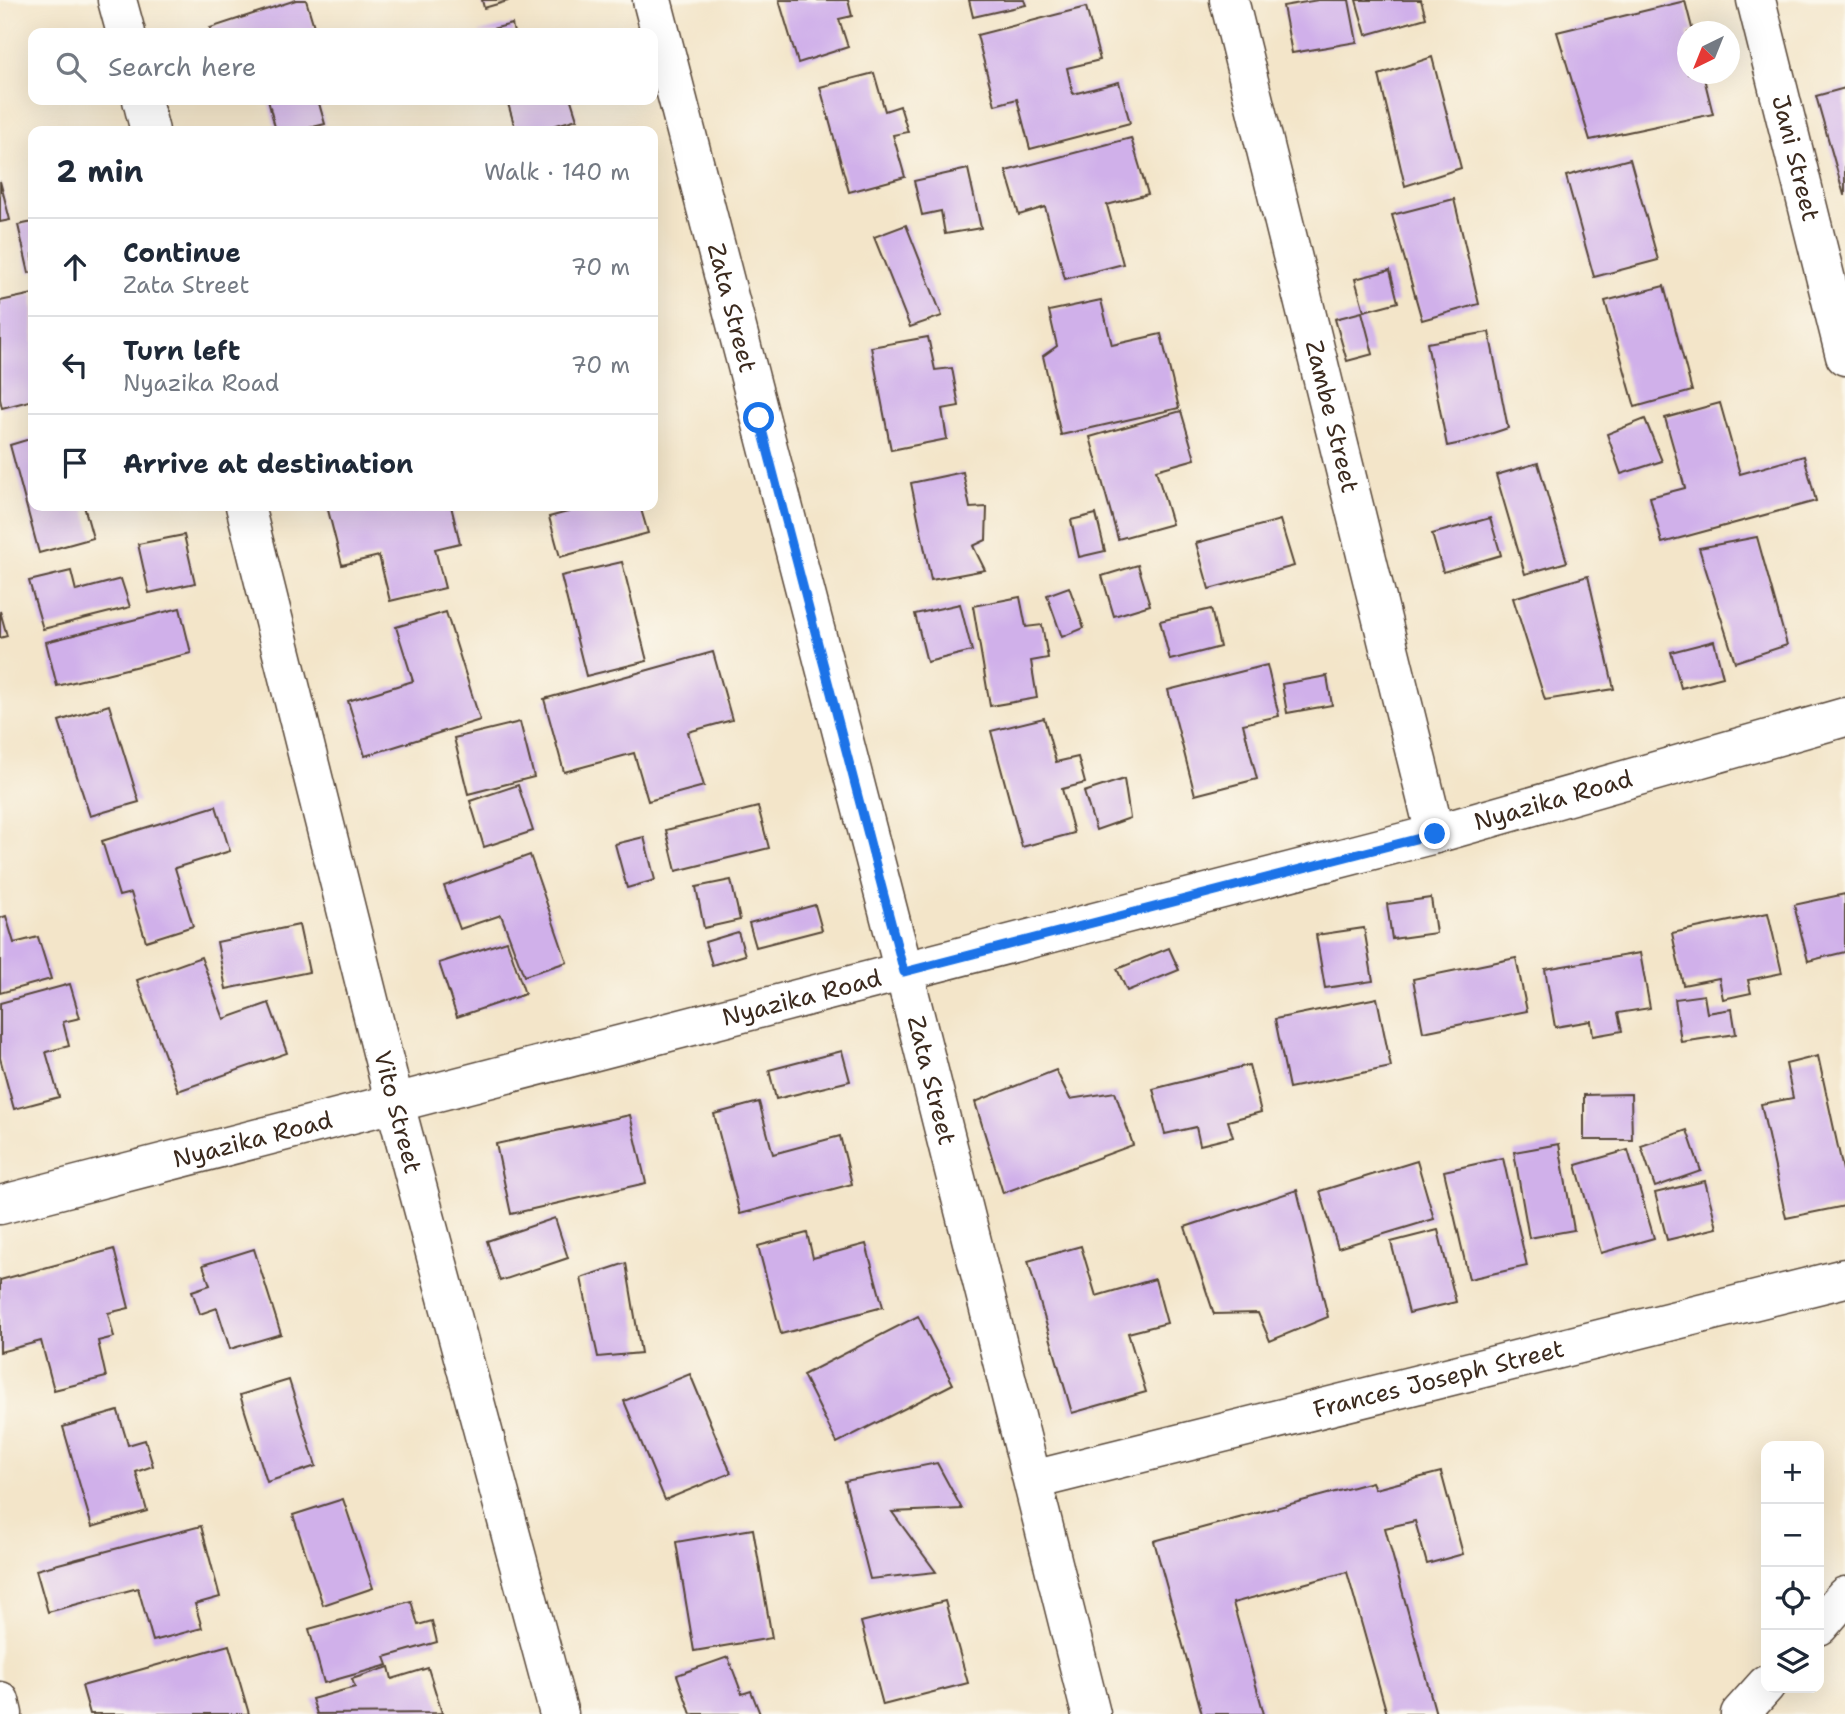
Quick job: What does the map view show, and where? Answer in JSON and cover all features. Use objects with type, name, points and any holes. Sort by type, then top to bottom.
[{"type":"street","points":[[117,0],[125,28]]},
{"type":"street","name":"Zata Street","points":[[652,0],[904,972],[1091,1714]]},
{"type":"street","name":"Zambe Street","points":[[1229,0],[1435,834]]},
{"type":"street","name":"Jani Street","points":[[1756,0],[1845,356]]},
{"type":"street","points":[[143,105],[149,126]]},
{"type":"street","name":"Vito Street","points":[[246,511],[395,1104],[559,1714]]},
{"type":"street","name":"Nyazika Road","points":[[0,1205],[1435,834],[1845,717]]},
{"type":"street","name":"Frances Joseph Street","points":[[1032,1480],[1845,1278]]},
{"type":"street","points":[[1824,1620],[1845,1596]]},
{"type":"street","points":[[1740,1714],[1761,1691]]},
{"type":"street","points":[[0,1701],[3,1714]]},
{"type":"building","points":[[296,0],[306,0],[314,28],[210,28]]},
{"type":"building","points":[[482,0],[508,0],[508,1],[484,8]]},
{"type":"building","points":[[779,0],[848,0],[852,16],[839,19],[848,47],[798,63]]},
{"type":"building","points":[[969,0],[1024,0],[1026,5],[973,17]]},
{"type":"building","points":[[1318,0],[1349,0],[1357,42],[1292,53],[1283,6]]},
{"type":"building","points":[[1356,0],[1421,0],[1426,18],[1366,35]]},
{"type":"building","points":[[1685,1],[1690,21],[1677,21],[1677,84],[1706,84],[1713,114],[1590,140],[1557,32]]},
{"type":"building","points":[[1086,7],[1100,60],[1067,68],[1073,94],[1119,82],[1130,123],[1030,149],[1017,99],[995,105],[977,35]]},
{"type":"building","points":[[512,24],[513,28],[496,28]]},
{"type":"building","points":[[1432,57],[1461,168],[1405,186],[1379,75]]},
{"type":"building","points":[[874,73],[885,111],[900,106],[908,132],[893,135],[905,177],[849,192],[820,87]]},
{"type":"building","points":[[1845,88],[1845,195],[1844,195],[1816,96]]},
{"type":"building","points":[[269,105],[319,105],[325,124],[317,126],[275,126]]},
{"type":"building","points":[[508,105],[573,105],[577,119],[553,126],[515,126]]},
{"type":"building","points":[[1131,138],[1148,194],[1107,205],[1123,264],[1065,279],[1045,207],[1019,215],[1006,171]]},
{"type":"building","points":[[1630,159],[1658,260],[1594,277],[1566,176]]},
{"type":"building","points":[[968,169],[981,228],[945,234],[941,211],[922,215],[914,181]]},
{"type":"building","points":[[0,181],[10,220],[0,222]]},
{"type":"building","points":[[1454,199],[1479,304],[1422,320],[1392,215]]},
{"type":"building","points":[[28,223],[28,269],[18,225]]},
{"type":"building","points":[[906,225],[942,316],[910,327],[874,237]]},
{"type":"building","points":[[1390,270],[1398,302],[1364,311],[1355,279]]},
{"type":"building","points":[[1664,286],[1692,391],[1635,407],[1605,301]]},
{"type":"building","points":[[28,295],[28,401],[2,408],[0,399],[0,301]]},
{"type":"building","points":[[1101,300],[1112,345],[1161,334],[1179,408],[1061,435],[1043,356],[1057,346],[1049,311]]},
{"type":"building","points":[[1362,312],[1373,354],[1347,361],[1335,319]]},
{"type":"building","points":[[1489,332],[1508,428],[1447,446],[1427,343]]},
{"type":"building","points":[[928,337],[935,370],[952,368],[959,406],[942,409],[947,439],[891,450],[871,347]]},
{"type":"building","points":[[1720,403],[1740,474],[1804,456],[1816,501],[1662,543],[1650,497],[1685,488],[1665,418]]},
{"type":"building","points":[[1181,411],[1195,459],[1156,470],[1172,524],[1118,539],[1090,437]]},
{"type":"building","points":[[1645,419],[1662,461],[1621,474],[1607,434]]},
{"type":"building","points":[[28,440],[28,511],[85,511],[93,538],[39,553],[10,445]]},
{"type":"building","points":[[1538,463],[1567,562],[1525,574],[1496,475]]},
{"type":"building","points":[[963,472],[970,508],[987,507],[986,540],[973,546],[985,570],[931,580],[911,483]]},
{"type":"building","points":[[328,511],[452,511],[460,543],[435,549],[445,588],[390,601],[379,556],[342,565]]},
{"type":"building","points":[[571,511],[641,511],[648,533],[560,557],[549,517]]},
{"type":"building","points":[[1096,514],[1105,551],[1079,557],[1071,520]]},
{"type":"building","points":[[1490,518],[1501,555],[1443,572],[1432,534]]},
{"type":"building","points":[[1280,520],[1294,566],[1209,589],[1196,543]]},
{"type":"building","points":[[184,535],[195,583],[149,593],[138,544]]},
{"type":"building","points":[[1757,537],[1787,645],[1735,662],[1699,548]]},
{"type":"building","points":[[622,562],[647,661],[586,676],[561,576]]},
{"type":"building","points":[[1138,565],[1150,605],[1114,616],[1102,576]]},
{"type":"building","points":[[71,571],[76,591],[121,579],[130,607],[43,629],[29,581]]},
{"type":"building","points":[[1588,576],[1614,689],[1545,700],[1513,598]]},
{"type":"building","points":[[1069,587],[1084,628],[1062,637],[1047,595]]},
{"type":"building","points":[[1020,597],[1026,627],[1042,625],[1048,658],[1031,661],[1037,698],[990,706],[973,606]]},
{"type":"building","points":[[960,604],[972,651],[927,662],[915,614]]},
{"type":"building","points":[[180,608],[191,653],[57,686],[46,642]]},
{"type":"building","points":[[1211,609],[1220,647],[1170,660],[1160,621]]},
{"type":"building","points":[[0,611],[7,636],[0,638]]},
{"type":"building","points":[[446,612],[480,720],[365,756],[348,701],[413,681],[396,627]]},
{"type":"building","points":[[1714,641],[1723,677],[1681,688],[1671,652]]},
{"type":"building","points":[[713,652],[732,720],[688,732],[704,786],[648,801],[634,753],[564,772],[544,699]]},
{"type":"building","points":[[1267,665],[1279,716],[1243,724],[1257,779],[1195,795],[1168,690]]},
{"type":"building","points":[[1327,676],[1332,705],[1287,713],[1282,684]]},
{"type":"building","points":[[109,705],[139,802],[90,816],[59,721]]},
{"type":"building","points":[[1044,718],[1056,762],[1078,757],[1085,783],[1062,789],[1074,833],[1022,847],[991,731]]},
{"type":"building","points":[[520,722],[534,777],[468,794],[454,738]]},
{"type":"building","points":[[1124,779],[1130,818],[1096,830],[1084,792]]},
{"type":"building","points":[[518,785],[533,831],[484,847],[470,801]]},
{"type":"building","points":[[216,806],[230,851],[175,868],[193,926],[146,941],[131,893],[119,896],[102,841]]},
{"type":"building","points":[[758,807],[769,848],[676,871],[666,830]]},
{"type":"building","points":[[644,837],[655,880],[627,888],[615,844]]},
{"type":"building","points":[[530,855],[567,962],[524,976],[501,915],[460,929],[444,886]]},
{"type":"building","points":[[731,880],[740,920],[704,928],[696,887]]},
{"type":"building","points":[[1845,894],[1845,952],[1808,961],[1794,905]]},
{"type":"building","points":[[1431,898],[1436,933],[1392,939],[1387,904]]},
{"type":"building","points":[[815,905],[822,930],[756,947],[749,923]]},
{"type":"building","points":[[1768,913],[1782,973],[1748,980],[1751,993],[1723,999],[1719,978],[1683,985],[1672,933]]},
{"type":"building","points":[[6,916],[14,943],[38,937],[51,979],[0,993],[0,918]]},
{"type":"building","points":[[299,925],[309,972],[226,989],[217,942]]},
{"type":"building","points":[[1364,928],[1373,981],[1325,988],[1316,935]]},
{"type":"building","points":[[738,932],[745,955],[712,965],[705,942]]},
{"type":"building","points":[[507,941],[525,994],[457,1017],[439,963]]},
{"type":"building","points":[[1169,948],[1179,970],[1127,991],[1117,969]]},
{"type":"building","points":[[1640,953],[1650,1008],[1618,1013],[1622,1031],[1593,1036],[1591,1021],[1555,1027],[1545,969]]},
{"type":"building","points":[[201,957],[224,1019],[269,1003],[287,1053],[178,1091],[137,980]]},
{"type":"building","points":[[1516,958],[1527,1011],[1423,1032],[1413,979]]},
{"type":"building","points":[[70,984],[80,1018],[63,1022],[69,1046],[46,1052],[59,1097],[14,1109],[0,1058],[0,1003]]},
{"type":"building","points":[[1704,995],[1707,1013],[1732,1009],[1736,1034],[1681,1042],[1675,999]]},
{"type":"building","points":[[1377,998],[1391,1067],[1289,1088],[1275,1019]]},
{"type":"building","points":[[842,1051],[850,1081],[776,1099],[769,1070]]},
{"type":"building","points":[[1818,1056],[1845,1179],[1845,1206],[1786,1218],[1761,1104],[1793,1098],[1786,1064]]},
{"type":"building","points":[[1249,1065],[1261,1112],[1228,1121],[1233,1137],[1200,1145],[1196,1127],[1165,1134],[1153,1089]]},
{"type":"building","points":[[1056,1070],[1070,1099],[1115,1092],[1133,1145],[1003,1193],[975,1102]]},
{"type":"building","points":[[1631,1094],[1632,1140],[1584,1140],[1584,1095]]},
{"type":"building","points":[[759,1102],[773,1154],[840,1136],[852,1184],[740,1214],[714,1114]]},
{"type":"building","points":[[630,1115],[646,1183],[511,1214],[496,1144]]},
{"type":"building","points":[[1687,1130],[1701,1171],[1655,1187],[1641,1146]]},
{"type":"building","points":[[1559,1144],[1574,1230],[1529,1238],[1514,1152]]},
{"type":"building","points":[[1628,1150],[1654,1238],[1601,1253],[1576,1165]]},
{"type":"building","points":[[1503,1158],[1527,1266],[1469,1279],[1444,1171]]},
{"type":"building","points":[[1417,1161],[1434,1219],[1338,1248],[1320,1191]]},
{"type":"building","points":[[1705,1181],[1717,1228],[1667,1240],[1655,1193]]},
{"type":"building","points":[[1297,1190],[1328,1317],[1270,1341],[1258,1313],[1214,1314],[1185,1227]]},
{"type":"building","points":[[555,1218],[568,1258],[500,1281],[487,1241]]},
{"type":"building","points":[[1438,1230],[1456,1302],[1409,1313],[1391,1242]]},
{"type":"building","points":[[807,1233],[813,1258],[866,1244],[883,1307],[781,1334],[758,1246]]},
{"type":"building","points":[[1081,1246],[1096,1296],[1155,1279],[1167,1323],[1128,1333],[1146,1392],[1072,1413],[1028,1261]]},
{"type":"building","points":[[114,1249],[129,1308],[108,1313],[114,1337],[98,1341],[106,1377],[54,1390],[41,1341],[0,1352],[0,1280]]},
{"type":"building","points":[[254,1249],[281,1334],[230,1349],[217,1308],[200,1314],[192,1291],[210,1285],[203,1265]]},
{"type":"building","points":[[626,1263],[641,1353],[598,1357],[581,1278]]},
{"type":"building","points":[[918,1316],[953,1384],[837,1443],[803,1375]]},
{"type":"building","points":[[690,1374],[731,1473],[665,1500],[624,1401]]},
{"type":"building","points":[[289,1380],[316,1466],[267,1482],[240,1395]]},
{"type":"building","points":[[118,1411],[128,1445],[145,1440],[153,1466],[136,1472],[147,1511],[92,1527],[63,1427]]},
{"type":"building","points":[[937,1463],[962,1509],[892,1512],[936,1572],[870,1579],[845,1481]]},
{"type":"building","points":[[1441,1472],[1463,1554],[1427,1564],[1415,1521],[1385,1528],[1436,1714],[1387,1714],[1347,1572],[1233,1603],[1264,1714],[1202,1714],[1154,1541],[1372,1482],[1375,1489]]},
{"type":"building","points":[[343,1499],[373,1588],[323,1605],[293,1515]]},
{"type":"building","points":[[201,1526],[220,1597],[195,1604],[202,1628],[153,1641],[138,1588],[48,1612],[36,1570]]},
{"type":"building","points":[[753,1529],[772,1638],[694,1651],[676,1542]]},
{"type":"building","points":[[411,1601],[418,1625],[432,1621],[437,1642],[385,1657],[388,1665],[324,1683],[309,1629]]},
{"type":"building","points":[[945,1601],[968,1683],[883,1705],[861,1622]]},
{"type":"building","points":[[229,1645],[249,1714],[90,1714],[82,1686]]},
{"type":"building","points":[[728,1657],[742,1694],[751,1691],[760,1714],[691,1714],[677,1675]]},
{"type":"building","points":[[389,1667],[392,1679],[428,1668],[442,1713],[317,1714],[312,1699],[355,1687],[352,1679]]},
{"type":"route","points":[[759,418],[904,972],[1435,834]]}]
